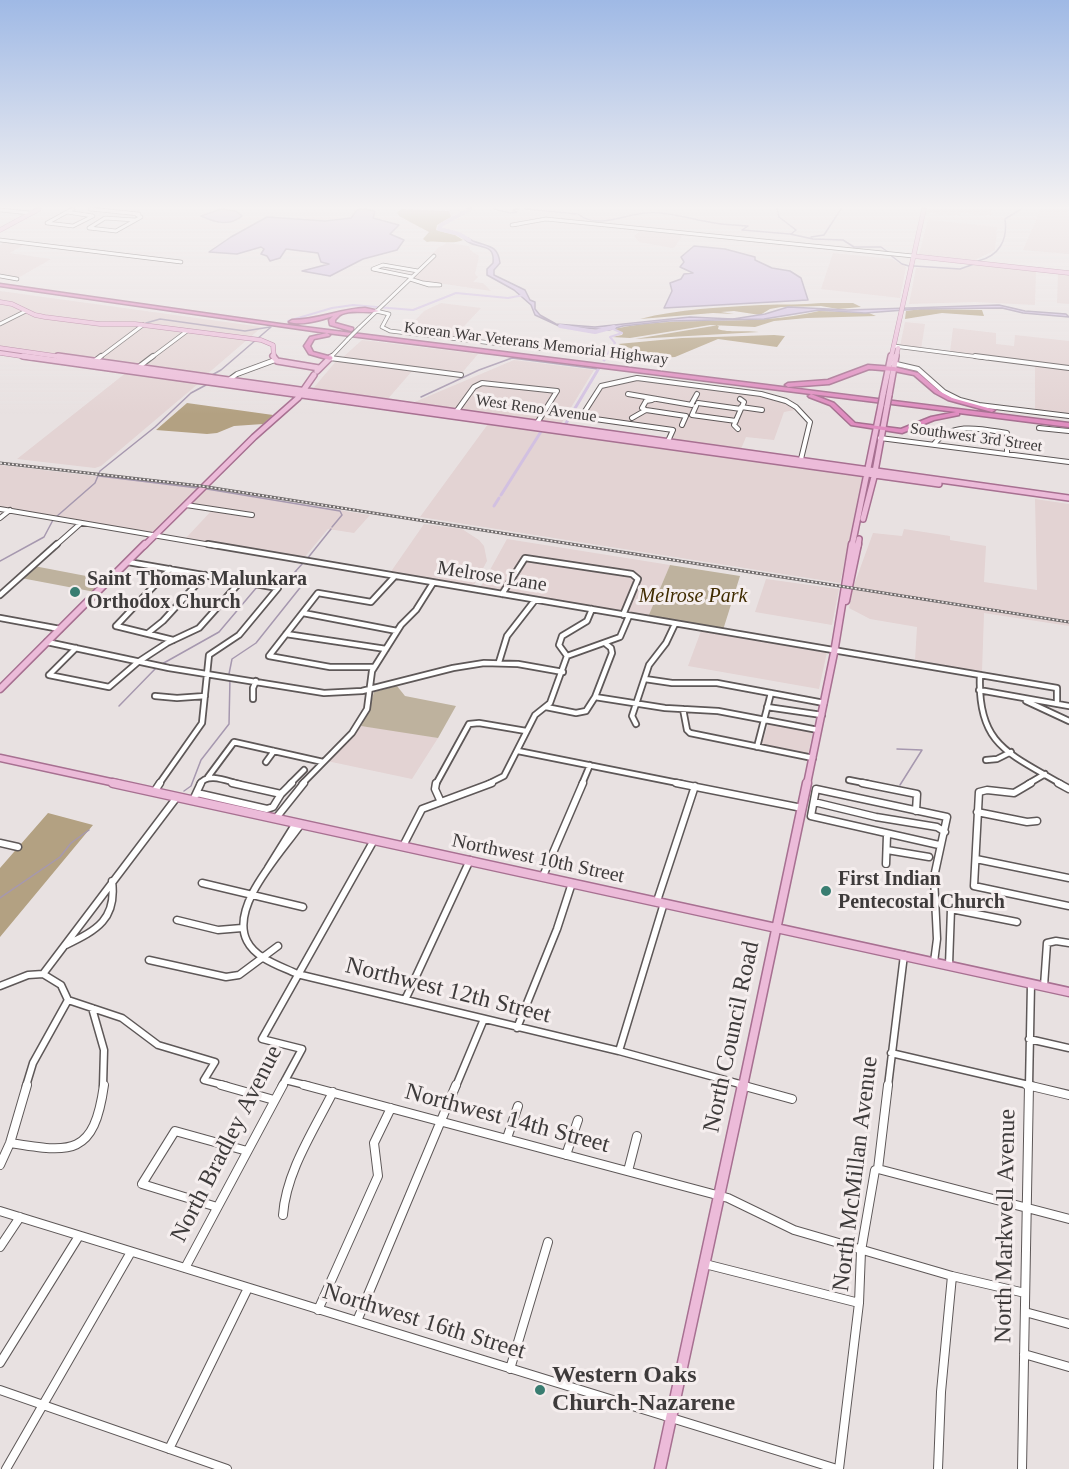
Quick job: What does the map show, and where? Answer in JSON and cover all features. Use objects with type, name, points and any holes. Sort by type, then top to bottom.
[{"type":"highway","name":"Korean War Veterans Memorial Highway","points":[[0,281],[363,336],[1019,415],[1069,423]]},
{"type":"highway","points":[[259,321],[305,322],[355,309],[380,308]]},
{"type":"highway","points":[[380,308],[352,311],[334,317],[331,322],[341,328],[389,336]]},
{"type":"highway","points":[[259,321],[292,330],[302,338],[307,354],[330,358]]},
{"type":"highway","name":"Korean War Veterans Memorial Highway","points":[[259,321],[1069,423]]},
{"type":"highway","points":[[330,358],[311,353],[308,342],[325,335],[363,336]]},
{"type":"highway","points":[[757,384],[816,384],[838,380],[866,368],[892,366],[916,374],[937,392],[954,401],[1019,415]]},
{"type":"highway","points":[[757,384],[816,398],[836,407],[853,424],[879,428],[905,430],[947,415],[1001,416]]},
{"type":"main road","points":[[871,472],[909,278]]},
{"type":"main road","points":[[0,302],[10,303],[38,316],[95,324],[143,325],[260,340],[273,345],[275,360],[319,368]]},
{"type":"main road","name":"West Reno Avenue","points":[[0,348],[298,393]]},
{"type":"main road","name":"West Reno Avenue","points":[[0,353],[1069,500]]},
{"type":"main road","points":[[0,689],[270,422],[330,358]]},
{"type":"main road","points":[[169,377],[175,373]]},
{"type":"main road","name":"West Reno Avenue","points":[[422,410],[456,412],[537,423],[667,444]]},
{"type":"main road","points":[[548,430],[553,435]]},
{"type":"main road","points":[[790,461],[802,452],[812,461]]},
{"type":"main road","points":[[790,461],[801,459]]},
{"type":"main road","name":"West Reno Avenue","points":[[801,459],[871,472]]},
{"type":"main road","name":"North Council Road","points":[[660,1469],[778,928],[835,650],[848,562],[871,472]]},
{"type":"main road","name":"North Council Road","points":[[841,614],[844,613],[871,472]]},
{"type":"main road","name":"Northwest 10th Street","points":[[0,758],[154,792],[195,796],[298,823],[1069,992]]},
{"type":"street","points":[[330,358],[411,278],[424,283]]},
{"type":"street","points":[[0,281],[17,279]]},
{"type":"street","points":[[380,308],[388,314],[382,327],[390,331],[585,354]]},
{"type":"street","points":[[0,324],[26,311]]},
{"type":"street","points":[[88,366],[143,325]]},
{"type":"street","points":[[132,372],[187,331]]},
{"type":"street","points":[[896,347],[1069,368]]},
{"type":"street","points":[[330,358],[461,375]]},
{"type":"street","points":[[223,385],[261,363],[275,360]]},
{"type":"street","points":[[892,366],[918,369],[944,392],[960,400],[980,405],[1069,416]]},
{"type":"street","points":[[667,444],[673,430],[596,419],[587,416],[585,411],[600,387],[633,378],[769,395],[796,407],[810,422],[801,459]]},
{"type":"street","points":[[456,412],[474,387],[492,383],[557,391],[537,423]]},
{"type":"street","points":[[628,393],[648,396],[652,400]]},
{"type":"street","points":[[692,415],[697,394]]},
{"type":"street","points":[[738,429],[734,425],[744,402],[740,399]]},
{"type":"street","points":[[736,421],[686,416],[642,408],[646,401],[652,400],[762,410]]},
{"type":"street","points":[[632,418],[646,410]]},
{"type":"street","points":[[682,425],[686,416]]},
{"type":"street","points":[[934,444],[950,430],[963,428],[1007,433],[1007,454]]},
{"type":"street","points":[[1040,429],[1069,430]]},
{"type":"street","name":"Southwest 3rd Street","points":[[877,442],[934,444],[1069,462]]},
{"type":"street","points":[[186,505],[252,515]]},
{"type":"street","name":"Melrose Lane","points":[[0,508],[1057,688],[1057,704]]},
{"type":"street","points":[[0,518],[10,510]]},
{"type":"street","points":[[0,595],[81,523]]},
{"type":"street","points":[[502,594],[525,558],[637,576],[638,579],[622,615]]},
{"type":"street","points":[[129,562],[278,588],[239,635],[209,656],[202,723],[154,792]]},
{"type":"street","points":[[116,626],[170,569]]},
{"type":"street","points":[[148,633],[167,618],[205,575]]},
{"type":"street","points":[[374,667],[330,667],[269,656],[318,593],[371,602],[396,576]]},
{"type":"street","points":[[76,648],[49,675],[109,687],[138,662],[173,640],[202,626],[240,582]]},
{"type":"street","points":[[276,818],[291,796],[352,733],[367,710],[371,691],[371,674],[374,667],[397,631],[416,610],[433,583]]},
{"type":"street","points":[[499,662],[502,645],[507,636],[535,600]]},
{"type":"street","points":[[567,656],[559,645],[562,636],[587,621],[592,609]]},
{"type":"street","points":[[303,613],[397,631]]},
{"type":"street","points":[[567,656],[606,644],[620,637],[629,616]]},
{"type":"street","points":[[0,618],[60,629]]},
{"type":"street","points":[[636,724],[632,716],[649,665],[666,643],[675,624]]},
{"type":"street","points":[[116,626],[173,640]]},
{"type":"street","points":[[286,634],[386,649]]},
{"type":"street","points":[[47,642],[159,666],[324,693],[371,691],[465,665],[499,662],[563,672]]},
{"type":"street","points":[[546,707],[583,713],[595,697],[612,653],[611,648],[606,644]]},
{"type":"street","points":[[403,846],[422,809],[440,800],[497,781],[504,776],[535,715],[546,707],[563,672],[567,656]]},
{"type":"street","points":[[980,675],[979,690],[985,723],[990,734],[1011,752],[1069,789]]},
{"type":"street","points":[[645,679],[672,683],[717,683],[824,703]]},
{"type":"street","points":[[253,699],[253,688],[256,681]]},
{"type":"street","points":[[979,690],[1069,706]]},
{"type":"street","points":[[757,747],[771,693]]},
{"type":"street","points":[[155,696],[177,698],[206,696]]},
{"type":"street","points":[[595,697],[683,710],[718,711],[818,730]]},
{"type":"street","points":[[1020,698],[1069,721]]},
{"type":"street","points":[[767,707],[821,716]]},
{"type":"street","points":[[683,710],[687,730],[690,733],[813,758]]},
{"type":"street","points":[[440,800],[435,789],[436,783],[469,724],[479,723],[526,731]]},
{"type":"street","points":[[303,770],[273,807],[267,809],[195,796],[202,780],[208,777],[234,742],[323,762]]},
{"type":"street","points":[[266,762],[273,751]]},
{"type":"street","points":[[518,751],[802,808]]},
{"type":"street","points":[[986,760],[997,759],[1011,752]]},
{"type":"street","points":[[543,876],[590,765]]},
{"type":"street","points":[[1045,774],[1014,794],[987,790],[979,792],[974,886],[1069,906]]},
{"type":"street","points":[[208,777],[291,796]]},
{"type":"street","points":[[849,780],[916,794],[916,811]]},
{"type":"street","points":[[619,1052],[695,786]]},
{"type":"street","points":[[934,962],[937,939],[934,877],[938,864],[939,845],[945,832],[947,817],[816,789],[811,816],[939,845]]},
{"type":"street","points":[[43,974],[177,796]]},
{"type":"street","points":[[813,802],[876,817],[937,827],[945,832]]},
{"type":"street","points":[[977,813],[1028,822],[1037,821]]},
{"type":"street","points":[[263,959],[251,948],[242,927],[244,910],[298,823]]},
{"type":"street","points":[[886,864],[887,835]]},
{"type":"street","name":"North Bradley Avenue","points":[[185,1268],[302,1049],[262,1039],[374,840]]},
{"type":"street","points":[[0,843],[18,847]]},
{"type":"street","points":[[887,850],[929,857]]},
{"type":"street","points":[[975,859],[1069,878]]},
{"type":"street","points":[[405,1000],[470,860]]},
{"type":"street","points":[[66,945],[83,937],[106,920],[115,896],[111,881]]},
{"type":"street","points":[[202,883],[303,907]]},
{"type":"street","points":[[517,1028],[557,928],[572,883]]},
{"type":"street","points":[[949,965],[951,909],[1017,922]]},
{"type":"street","points":[[177,920],[218,930],[242,927]]},
{"type":"street","points":[[1044,986],[1047,942],[1056,940],[1069,943]]},
{"type":"street","points":[[149,960],[226,977],[239,975],[278,946]]},
{"type":"street","name":"North McMillan Avenue","points":[[838,1469],[859,1304],[861,1251],[875,1170],[878,1169],[904,956]]},
{"type":"street","name":"Northwest 12th Street","points":[[263,959],[297,974],[743,1084]]},
{"type":"street","points":[[0,986],[28,975],[43,974],[61,985],[68,1000],[122,1018],[158,1045],[215,1062],[204,1080],[274,1100]]},
{"type":"street","name":"North Markwell Avenue","points":[[1022,1469],[1031,984]]},
{"type":"street","points":[[0,1165],[10,1143],[33,1063],[68,1000]]},
{"type":"street","points":[[10,1143],[61,1149],[76,1146],[85,1141],[92,1132],[97,1121],[105,1070],[103,1039],[92,1008]]},
{"type":"street","points":[[357,1322],[484,1019]]},
{"type":"street","points":[[1029,1039],[1069,1048]]},
{"type":"street","points":[[891,1053],[1069,1095]]},
{"type":"street","name":"Northwest 14th Street","points":[[285,1080],[719,1196]]},
{"type":"street","points":[[743,1084],[792,1099]]},
{"type":"street","points":[[283,1215],[284,1202],[300,1159],[333,1092]]},
{"type":"street","points":[[507,1138],[518,1106]]},
{"type":"street","points":[[318,1310],[378,1176],[374,1143],[391,1108]]},
{"type":"street","points":[[566,1155],[578,1120]]},
{"type":"street","points":[[217,1207],[142,1184],[175,1131],[248,1150]]},
{"type":"street","points":[[628,1171],[637,1136]]},
{"type":"street","points":[[878,1169],[1069,1219]]},
{"type":"street","points":[[719,1196],[752,1207],[774,1223],[861,1251],[1024,1293]]},
{"type":"street","name":"Northwest 16th Street","points":[[0,1211],[838,1469]]},
{"type":"street","points":[[0,1247],[20,1217]]},
{"type":"street","points":[[0,1364],[79,1236]]},
{"type":"street","points":[[510,1369],[548,1242]]},
{"type":"street","points":[[6,1469],[131,1252]]},
{"type":"street","points":[[705,1264],[859,1304]]},
{"type":"street","points":[[938,1469],[941,1392],[952,1276]]},
{"type":"street","points":[[169,1449],[248,1288]]},
{"type":"street","points":[[1025,1312],[1069,1324]]},
{"type":"street","points":[[1024,1354],[1069,1367]]},
{"type":"street","points":[[0,1390],[227,1469]]},
{"type":"shaded area","points":[[477,278],[473,282],[483,283],[491,291],[412,279]]},
{"type":"shaded area","points":[[492,278],[499,278],[525,290],[530,300],[535,302],[535,309],[540,315],[556,324],[595,327],[690,317],[733,319],[765,314],[788,307],[848,310],[999,305],[1025,311],[1066,314],[1069,317],[1023,313],[1002,308],[918,309],[865,313],[819,310],[764,319],[669,321],[623,326],[609,330],[559,326],[535,315],[531,305],[514,290]]},
{"type":"shaded area","points":[[800,278],[808,300],[664,308],[672,291],[670,283],[681,279]]},
{"type":"shaded area","points":[[825,278],[904,278],[900,298],[821,289]]},
{"type":"shaded area","points":[[914,278],[1036,278],[1035,305],[975,302],[909,304]]},
{"type":"shaded area","points":[[1058,278],[1069,278],[1069,304],[1057,303]]},
{"type":"shaded area","points":[[0,291],[262,327],[205,376],[0,347]]},
{"type":"shaded area","points":[[441,303],[481,308],[454,337],[405,331],[424,311]]},
{"type":"shaded area","points":[[853,303],[861,307],[838,309],[821,306],[781,307],[770,309],[760,315],[734,311],[721,312],[734,314],[713,313],[640,319],[700,309]]},
{"type":"shaded area","points":[[921,309],[982,310],[984,316],[942,313],[905,319],[906,311]]},
{"type":"shaded area","points":[[819,311],[869,313],[876,316],[774,321],[755,327],[710,325],[630,338],[612,337],[623,333],[614,329],[640,325],[665,322],[768,319]]},
{"type":"shaded area","points":[[905,322],[925,324],[921,349],[900,346]]},
{"type":"shaded area","points":[[719,325],[718,329],[722,330],[759,332],[635,339]]},
{"type":"shaded area","points":[[953,328],[996,333],[996,344],[1014,346],[1015,335],[1069,341],[1069,366],[950,352]]},
{"type":"shaded area","points":[[785,336],[777,347],[718,339],[675,357],[645,359],[639,351],[618,344],[682,338]]},
{"type":"shaded area","points":[[362,340],[478,354],[461,374],[342,358]]},
{"type":"shaded area","points":[[337,360],[413,370],[386,401],[311,391]]},
{"type":"shaded area","points":[[514,360],[594,370],[561,424],[410,404]]},
{"type":"shaded area","points":[[1035,366],[1069,370],[1069,414],[1035,410]]},
{"type":"shaded area","points":[[127,372],[199,383],[101,466],[95,468],[17,459]]},
{"type":"shaded area","points":[[637,377],[764,393],[782,398],[801,409],[784,412],[774,440],[746,437],[741,449],[676,440],[667,438],[669,431],[595,420],[585,415],[583,411],[600,385]]},
{"type":"shaded area","points":[[187,403],[273,415],[263,424],[234,426],[217,433],[156,430]]},
{"type":"shaded area","points":[[488,424],[863,476],[840,583],[420,517]]},
{"type":"shaded area","points":[[0,465],[198,488],[152,533],[0,507]]},
{"type":"shaded area","points":[[204,489],[370,515],[354,533],[328,529],[304,558],[185,539],[214,508],[191,504]]},
{"type":"shaded area","points":[[1035,499],[1069,504],[1069,626],[984,613],[982,672],[915,660],[917,627],[870,619],[849,608],[854,585],[873,533],[902,536],[904,529],[950,536],[950,540],[986,546],[984,582],[1037,590]]},
{"type":"shaded area","points":[[424,524],[462,529],[484,546],[487,561],[473,587],[390,573]]},
{"type":"shaded area","points":[[507,539],[670,565],[648,617],[480,588]]},
{"type":"shaded area","points":[[766,579],[839,589],[832,625],[755,612]]},
{"type":"shaded area","points":[[701,631],[827,652],[819,689],[688,666]]},
{"type":"shaded area","points":[[769,722],[813,731],[808,755],[761,746]]},
{"type":"shaded area","points":[[361,726],[438,738],[412,779],[327,761]]},
{"type":"shaded area","points":[[48,813],[93,825],[0,937],[0,868]]},
{"type":"green space","name":"Melrose Park","points":[[670,565],[740,576],[723,630],[648,617]]},
{"type":"green space","points":[[34,566],[107,580],[95,592],[21,578]]},
{"type":"green space","points":[[397,686],[405,696],[456,706],[438,738],[361,726],[374,692]]},
{"type":"waterway","points":[[288,321],[332,308],[353,305],[413,310],[456,293],[508,298],[524,295]]},
{"type":"waterway","points":[[146,323],[160,319],[245,331],[270,327]]},
{"type":"waterway","points":[[560,326],[595,332],[614,327]]},
{"type":"waterway","points":[[212,375],[221,370],[271,327]]},
{"type":"waterway","points":[[605,358],[615,343],[610,337],[622,333],[611,328]]},
{"type":"waterway","points":[[0,351],[23,354]]},
{"type":"waterway","points":[[421,397],[479,370],[512,358],[598,369]]},
{"type":"waterway","points":[[565,425],[599,368]]},
{"type":"waterway","points":[[56,517],[95,483],[100,471],[155,427],[191,393],[206,385]]},
{"type":"waterway","points":[[501,495],[542,430]]},
{"type":"waterway","points":[[99,476],[198,488]]},
{"type":"waterway","points":[[207,489],[340,511],[342,515],[332,527]]},
{"type":"waterway","points":[[494,506],[499,498]]},
{"type":"waterway","points":[[0,561],[44,537],[53,520]]},
{"type":"waterway","points":[[307,559],[331,529]]},
{"type":"waterway","points":[[261,582],[272,573],[294,573],[303,563]]},
{"type":"waterway","points":[[229,674],[232,659],[256,643],[303,584],[303,579],[296,572]]},
{"type":"waterway","points":[[162,664],[219,632],[257,587]]},
{"type":"waterway","points":[[119,706],[156,668]]},
{"type":"waterway","points":[[184,791],[191,786],[201,760],[229,724],[230,678]]},
{"type":"waterway","points":[[897,749],[922,750],[900,785]]},
{"type":"waterway","points":[[0,898],[60,857],[71,843],[89,830]]},
{"type":"railway","points":[[0,463],[201,486],[1069,622]]},
{"type":"place","name":"Saint Thomas Malunkara Orthodox Church","points":[[75,592]]},
{"type":"place","name":"First Indian Pentecostal Church","points":[[826,891]]},
{"type":"place","name":"Western Oaks Church-Nazarene","points":[[540,1390]]}]
